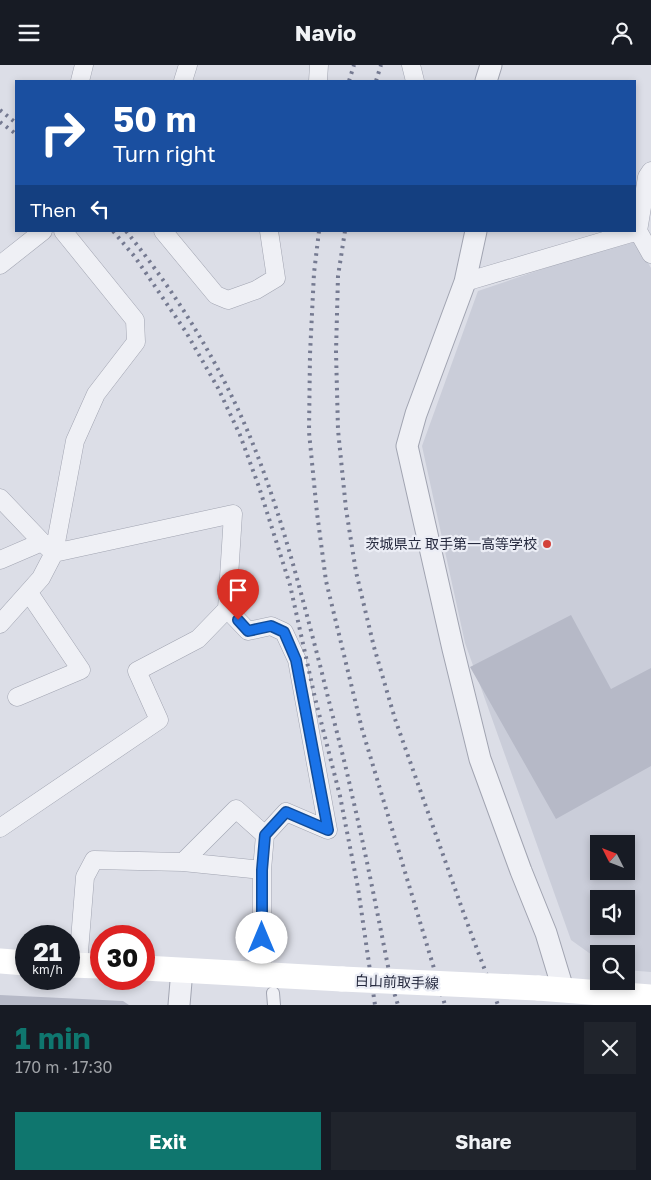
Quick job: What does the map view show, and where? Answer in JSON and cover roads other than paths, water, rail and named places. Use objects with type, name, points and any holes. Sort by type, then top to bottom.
[{"type":"main road","points":[[0,961],[15,962]]},
{"type":"main road","name":"白山前取手線","points":[[155,969],[182,970],[270,991],[342,979],[563,989],[651,997]]},
{"type":"street","points":[[80,80],[84,65]]},
{"type":"street","points":[[183,80],[188,65]]},
{"type":"street","points":[[318,80],[320,65]]},
{"type":"street","points":[[411,65],[415,80]]},
{"type":"street","points":[[486,80],[491,65]]},
{"type":"street","points":[[651,171],[647,177],[638,231],[651,254]]},
{"type":"street","points":[[0,265],[42,232]]},
{"type":"street","points":[[0,624],[41,578],[75,441],[96,394],[136,342],[135,320],[64,232]]},
{"type":"street","points":[[164,232],[216,295],[228,300],[256,290],[276,278],[269,232]]},
{"type":"street","points":[[476,232],[465,282],[416,414],[407,446],[480,759],[546,933],[563,989]]},
{"type":"street","points":[[465,282],[635,232]]},
{"type":"street","points":[[0,498],[48,548]]},
{"type":"street","points":[[0,560],[48,548],[233,514],[227,609],[198,639],[137,671],[159,720],[0,828]]},
{"type":"street","points":[[17,697],[81,671],[29,593]]},
{"type":"street","points":[[227,609],[248,631],[271,626],[284,632],[296,660],[328,830],[286,812],[265,835],[262,870],[270,991]]},
{"type":"street","points":[[183,862],[236,809],[265,835]]},
{"type":"street","points":[[83,965],[85,877],[94,860],[183,862],[262,870]]},
{"type":"street","points":[[179,1005],[182,970]]},
{"type":"railway","points":[[349,80],[354,65]]},
{"type":"railway","points":[[376,80],[381,65]]},
{"type":"railway","points":[[0,110],[15,122]]},
{"type":"railway","points":[[0,122],[15,133]]},
{"type":"railway","points":[[114,232],[135,257],[186,332],[218,388],[240,435],[259,487],[290,585],[315,698],[340,796],[358,888],[375,1005]]},
{"type":"railway","points":[[127,232],[162,278],[209,353],[236,405],[270,490],[297,579],[341,748],[363,842],[392,986],[398,1005]]},
{"type":"railway","points":[[319,232],[314,273],[309,432],[326,581],[362,729],[445,1005]]},
{"type":"railway","points":[[345,232],[338,276],[336,352],[338,430],[346,509],[356,572],[374,647],[395,719],[498,1005]]},
{"type":"place","name":"茨城県立 取手第一高等学校","points":[[547,544]]}]
